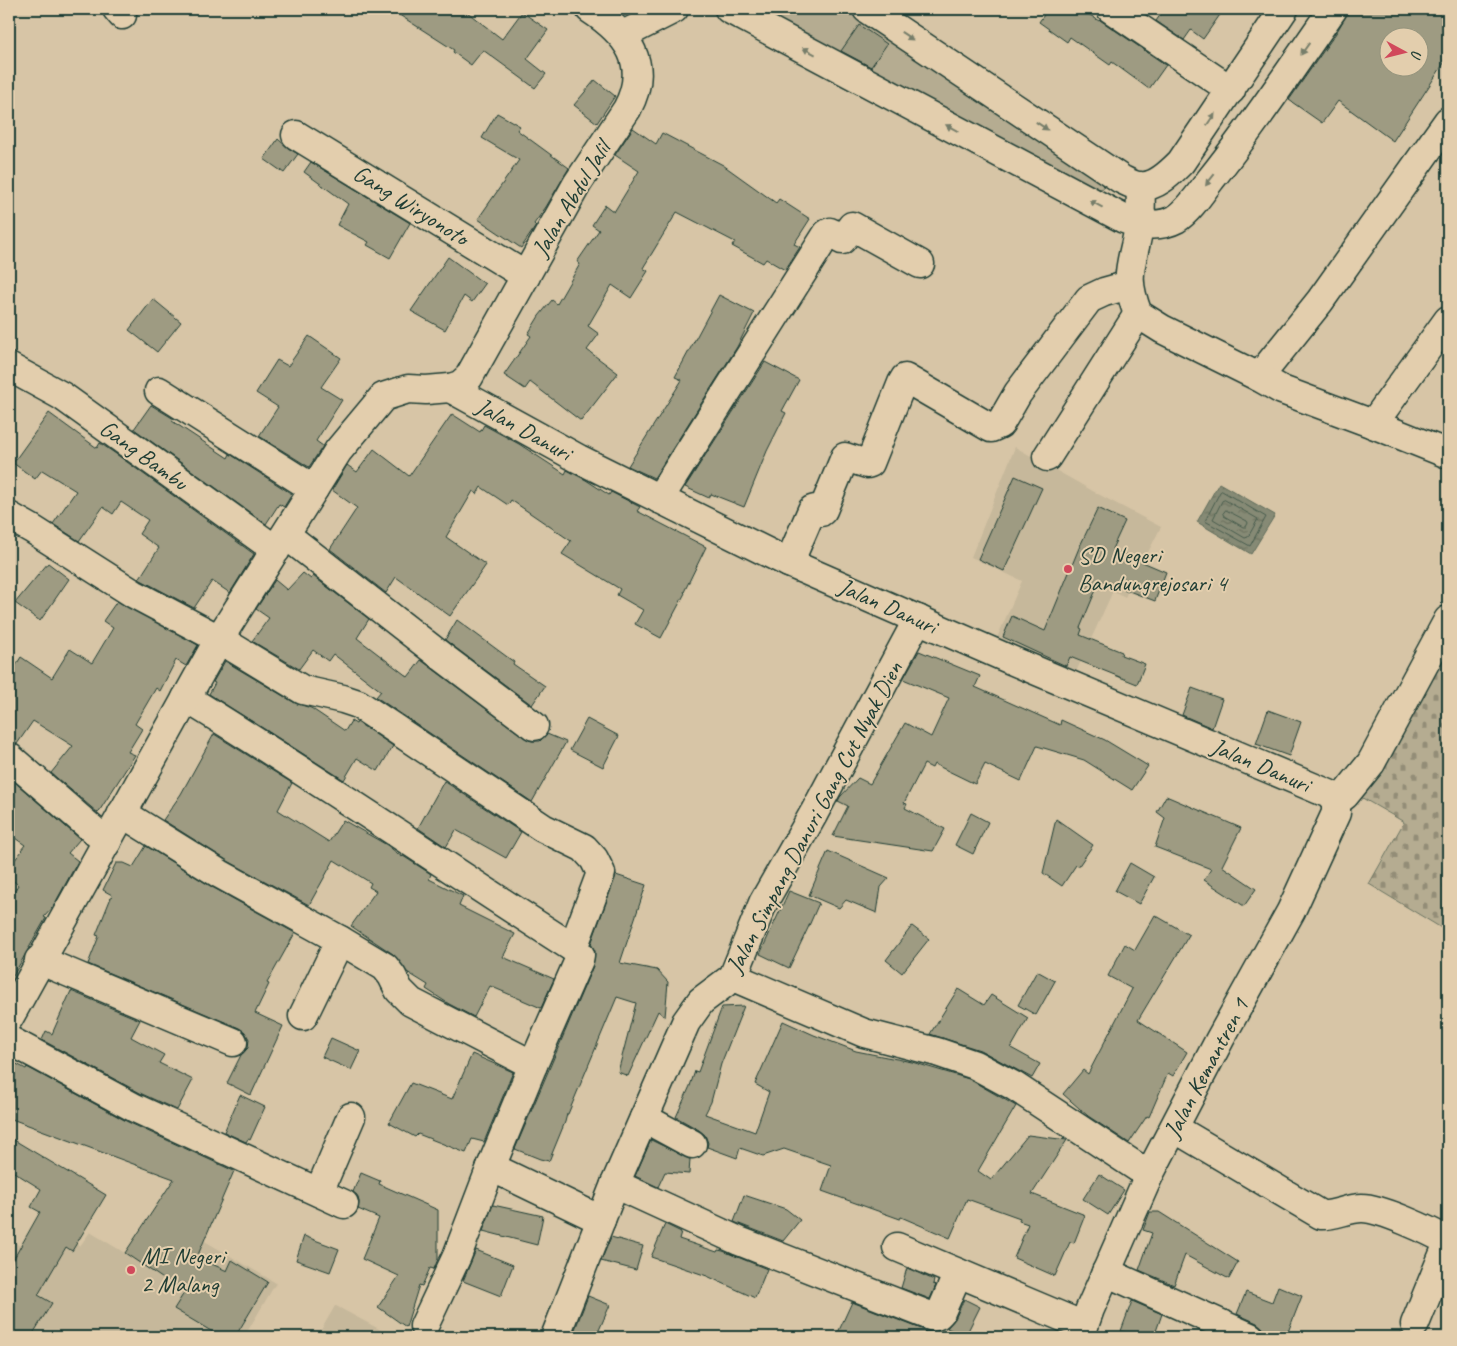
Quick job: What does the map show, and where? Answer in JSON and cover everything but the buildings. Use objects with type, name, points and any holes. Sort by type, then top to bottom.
[{"type":"street","points":[[623,35],[674,9]]},
{"type":"street","points":[[729,9],[1124,219],[1140,224],[1160,224],[1177,218],[1192,203],[1244,138],[1333,9]]},
{"type":"street","points":[[867,9],[1121,179],[1140,186],[1151,184],[1167,176],[1181,162],[1284,9]]},
{"type":"street","points":[[1111,9],[1231,90]]},
{"type":"street","name":"Jalan Abdul Jalil","points":[[450,388],[460,385],[469,377],[577,184],[634,96],[637,66],[623,35],[597,11]]},
{"type":"street","points":[[1259,378],[1325,293],[1448,121]]},
{"type":"street","name":"Gang Wiryonoto","points":[[296,134],[526,276]]},
{"type":"street","points":[[1140,186],[1140,224],[1129,270],[1129,285],[1138,314],[1162,330],[1282,390],[1448,454]]},
{"type":"street","points":[[659,499],[827,234],[830,232],[842,240],[850,227],[854,226],[920,264]]},
{"type":"street","points":[[789,562],[812,510],[815,509],[821,512],[823,510],[845,457],[869,465],[905,378],[991,428],[1000,424],[1018,394],[1089,299],[1104,292],[1129,285]]},
{"type":"street","points":[[1047,457],[1138,314]]},
{"type":"street","points":[[1373,424],[1448,320]]},
{"type":"street","name":"Gang Bambu","points":[[9,367],[62,396],[281,542],[441,656],[534,726]]},
{"type":"street","points":[[9,1018],[39,960],[107,842],[219,639],[338,451],[366,415],[383,397],[408,389],[450,388]]},
{"type":"street","name":"Jalan Danuri","points":[[450,388],[579,459],[789,562],[1329,794],[1336,802]]},
{"type":"street","points":[[159,391],[314,489]]},
{"type":"street","points":[[9,516],[134,594],[219,639],[303,690],[343,698],[358,704],[543,828],[584,848],[594,859],[601,873],[572,948]]},
{"type":"street","name":"Jalan Simpang Danuri Gang Cut Nyak Dien","points":[[555,1337],[615,1184],[686,1022],[701,1001],[733,977],[763,902],[814,813],[918,619]]},
{"type":"street","points":[[1336,802],[1345,796],[1371,763],[1448,620]]},
{"type":"street","points":[[186,698],[336,792],[580,955],[491,1167],[457,1256],[424,1326]]},
{"type":"street","points":[[9,757],[107,842]]},
{"type":"street","name":"Jalan Kemantren 1","points":[[1082,1332],[1149,1175],[1220,1038],[1291,911],[1336,813],[1336,802]]},
{"type":"street","points":[[122,813],[220,874],[340,940],[384,967],[392,976],[399,990],[411,1002],[533,1065]]},
{"type":"street","points":[[303,1016],[340,940]]},
{"type":"street","points":[[39,960],[233,1042]]},
{"type":"street","points":[[733,977],[864,1033],[937,1052],[975,1065],[1014,1086],[1149,1175]]},
{"type":"street","points":[[9,1040],[135,1108],[344,1204]]},
{"type":"street","points":[[319,1192],[351,1117]]},
{"type":"street","points":[[644,1118],[692,1144]]},
{"type":"street","points":[[1174,1128],[1321,1215],[1328,1216],[1337,1212],[1362,1208],[1379,1211],[1448,1242],[1415,1324]]},
{"type":"street","points":[[491,1167],[601,1220]]},
{"type":"street","points":[[615,1184],[739,1241],[933,1316],[941,1312],[958,1273]]},
{"type":"street","points":[[897,1247],[958,1273],[1082,1332]]},
{"type":"street","points":[[1106,1272],[1250,1337]]},
{"type":"shaded area","name":"SD Negeri Bandungrejosari 4","points":[[1015,447],[1161,527],[1125,597],[1113,591],[1075,674],[996,640],[1022,581],[971,557]]},
{"type":"shaded area","name":"MI Negeri 2 Malang","points":[[157,1213],[276,1283],[244,1337],[44,1337],[9,1315],[9,1239],[36,1256],[53,1229],[80,1246],[90,1232],[130,1256]]},
{"type":"shaded area","points":[[336,1306],[394,1337],[317,1337]]},
{"type":"green space","points":[[750,9],[846,9],[1096,175],[1104,181],[1104,188],[1098,189]]},
{"type":"green space","points":[[1448,634],[1448,932],[1369,884],[1404,822],[1359,796]]},
{"type":"water","points":[[1219,483],[1275,515],[1251,554],[1197,522]]},
{"type":"place","name":"SD Negeri Bandungrejosari 4","points":[[1068,569]]},
{"type":"place","name":"MI Negeri 2 Malang","points":[[131,1270]]}]
